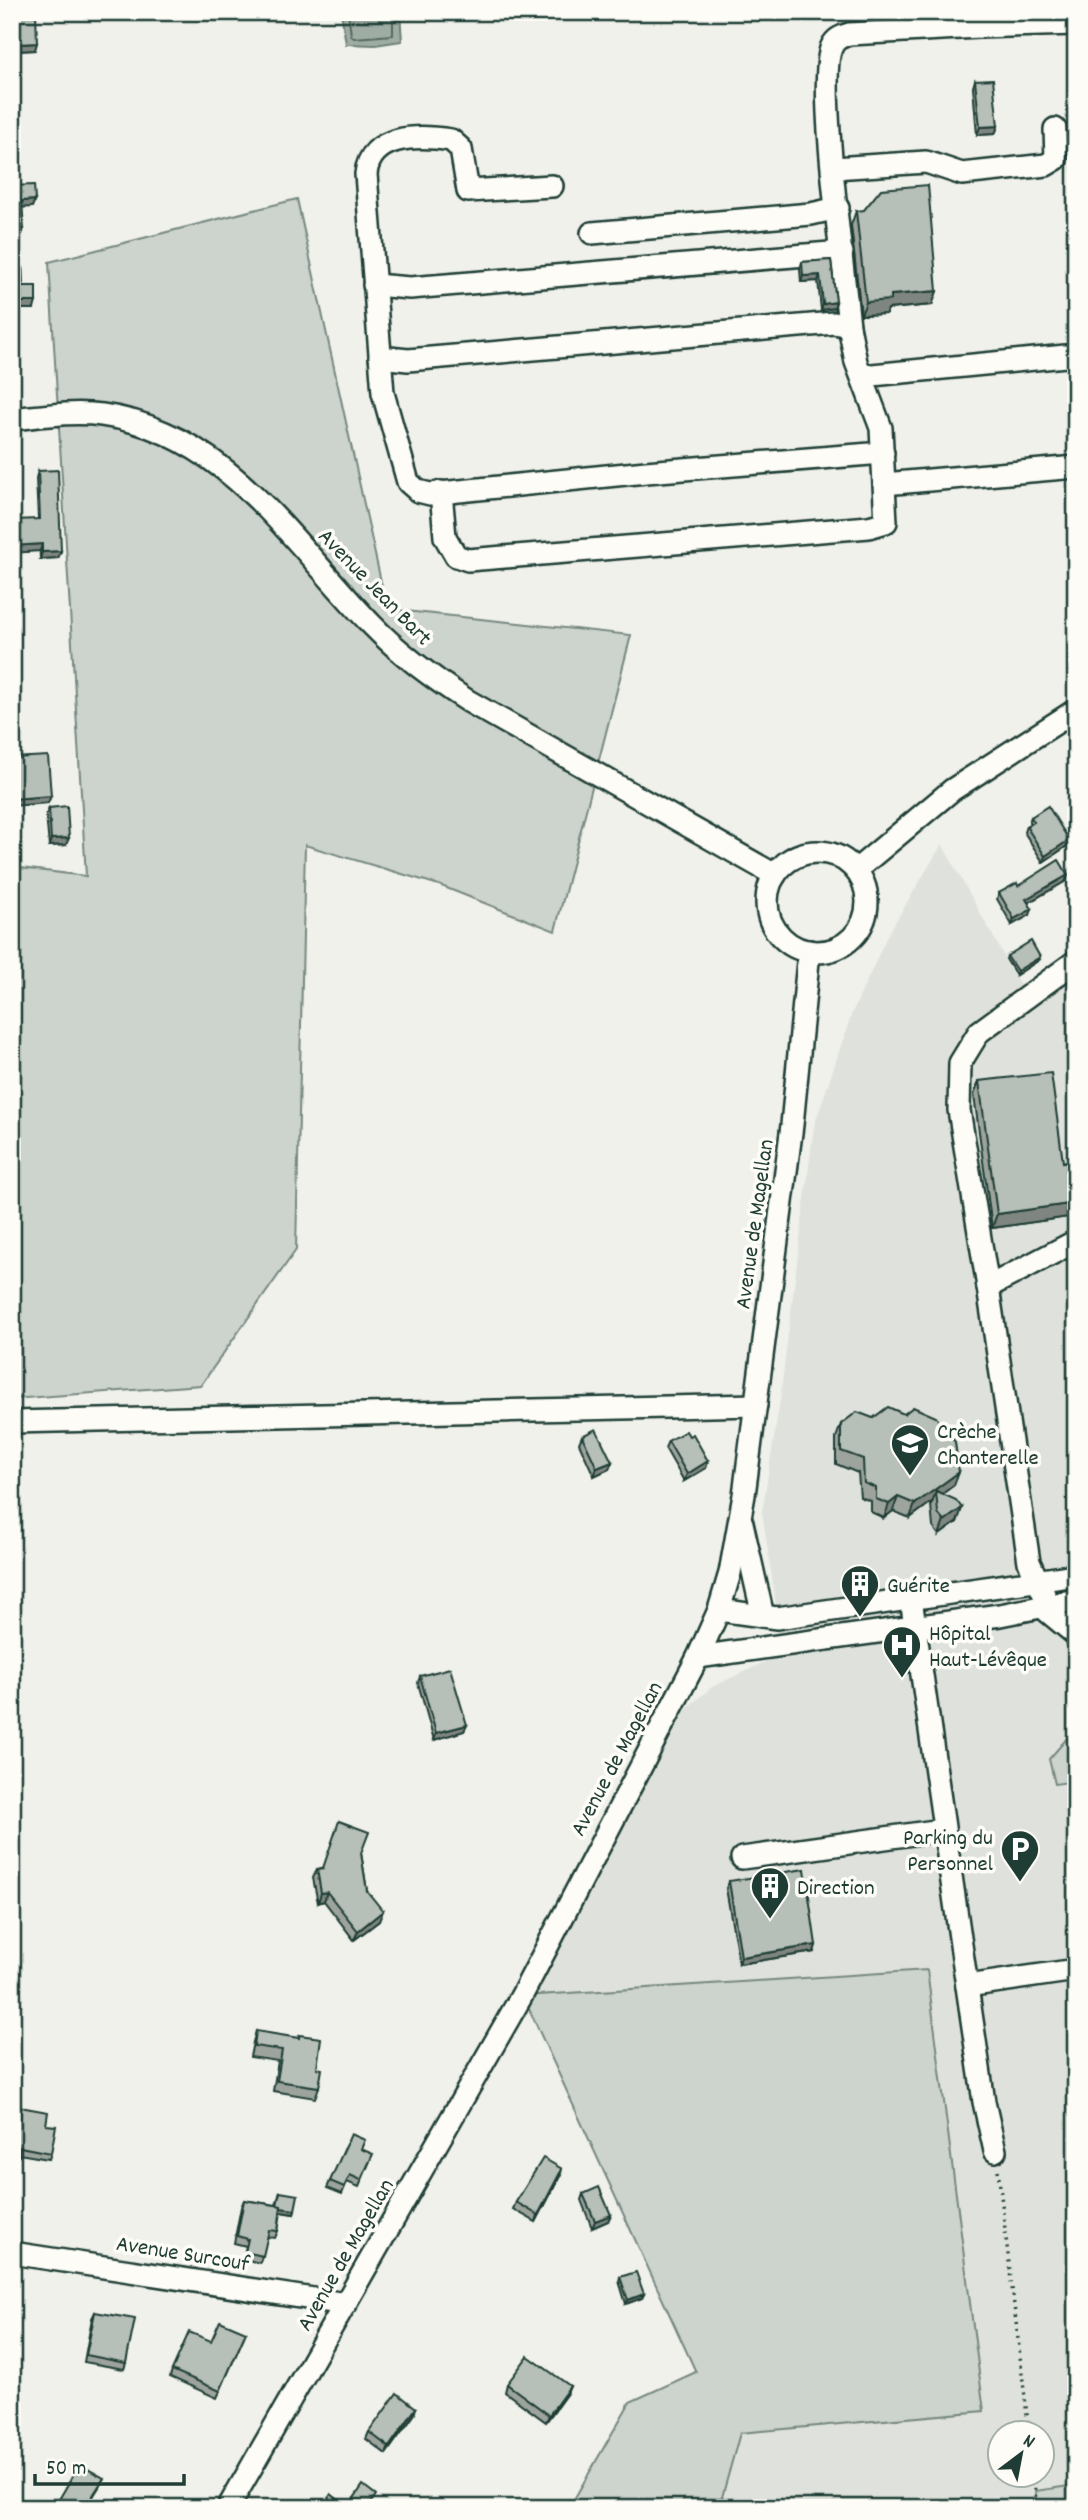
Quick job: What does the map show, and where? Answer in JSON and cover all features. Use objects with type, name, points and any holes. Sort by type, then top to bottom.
[{"type":"street","points":[[441,492],[445,537],[456,556],[468,560],[870,527],[887,522],[881,428],[856,362],[849,326],[826,88],[830,48],[837,38],[849,34],[979,20],[1076,24]]},
{"type":"street","points":[[834,168],[926,162],[962,174],[1046,165],[1056,159],[1055,129]]},
{"type":"street","points":[[552,186],[468,191],[461,149],[451,140],[382,144],[370,155],[366,174],[383,393],[408,482],[418,491],[430,494],[883,453]]},
{"type":"street","points":[[592,233],[811,214],[838,208]]},
{"type":"street","points":[[374,285],[410,288],[842,252]]},
{"type":"street","points":[[380,357],[408,360],[834,323],[849,326]]},
{"type":"street","points":[[862,376],[1076,355]]},
{"type":"street","name":"Avenue Jean Bart","points":[[12,419],[74,413],[102,415],[154,428],[189,443],[236,476],[371,624],[430,676],[468,701],[775,875]]},
{"type":"street","points":[[884,484],[1076,467]]},
{"type":"street","points":[[856,870],[952,790],[1076,710]]},
{"type":"street","points":[[814,852],[844,860],[856,870],[864,885],[867,902],[864,919],[856,934],[835,948],[809,951],[781,936],[772,922],[768,891],[775,875],[792,859],[814,852]]},
{"type":"street","name":"Avenue de Magellan","points":[[228,2508],[521,1997],[698,1657],[719,1610],[730,1573],[756,1405],[792,1125],[809,951]]},
{"type":"street","points":[[1076,961],[979,1032],[960,1063],[959,1110],[1029,1562],[1048,1603],[1048,1612],[1076,1635]]},
{"type":"street","points":[[988,1287],[1076,1241]]},
{"type":"street","points":[[12,1422],[756,1405]]},
{"type":"street","points":[[740,1514],[763,1616]]},
{"type":"street","points":[[719,1610],[777,1618],[1076,1575]]},
{"type":"street","points":[[911,1599],[942,1830],[995,2151]]},
{"type":"street","points":[[698,1657],[1000,1615],[1048,1603],[1076,1600]]},
{"type":"street","points":[[742,1858],[942,1830]]},
{"type":"street","points":[[967,1986],[1076,1970]]},
{"type":"street","name":"Avenue Surcouf","points":[[12,2253],[346,2304]]},
{"type":"path","points":[[995,2151],[1026,2418]]},
{"type":"path","points":[[1035,2488],[1037,2508]]},
{"type":"shaded area","points":[[297,199],[387,609],[631,635],[555,931],[439,885],[305,845],[296,1250],[201,1385],[12,1399],[12,867],[86,876],[49,262]]},
{"type":"shaded area","name":"Hôpital Haut-Lévêque","points":[[942,844],[1020,985],[1076,946],[1076,2508],[719,2508],[757,2374],[523,1996],[678,1715],[712,1687],[777,1656],[776,1605],[762,1512],[779,1407],[814,1126],[852,1013],[888,934]]},
{"type":"shaded area","points":[[1076,1728],[1076,1781],[1055,1784],[1049,1759]]},
{"type":"shaded area","points":[[927,1970],[984,2411],[740,2433],[719,2508],[569,2508],[630,2402],[696,2372],[523,1996]]},
{"type":"shaded area","points":[[1076,2485],[1076,2508],[1037,2508],[1035,2491]]},
{"type":"water","points":[[341,12],[400,12],[402,41],[375,45],[346,44]]},
{"type":"building","points":[[18,12],[36,12],[37,43],[20,44]]},
{"type":"building","points":[[993,79],[998,126],[980,127],[975,80]]},
{"type":"building","points":[[34,185],[35,200],[22,201],[24,229],[12,229],[12,186]]},
{"type":"building","points":[[928,185],[937,291],[891,295],[891,300],[866,302],[856,211],[864,210],[881,189]]},
{"type":"building","points":[[12,259],[22,259],[23,286],[36,286],[36,302],[12,302]]},
{"type":"building","points":[[831,260],[836,302],[823,304],[820,275],[803,276],[802,262]]},
{"type":"building","points":[[58,470],[61,551],[42,552],[42,544],[12,546],[12,520],[40,519],[38,471]]},
{"type":"building","points":[[48,756],[51,796],[12,799],[12,758]]},
{"type":"building","points":[[67,806],[69,838],[51,839],[49,808]]},
{"type":"building","points":[[1048,806],[1069,840],[1045,856],[1026,826],[1034,822],[1031,817]]},
{"type":"building","points":[[1059,860],[1068,875],[1026,899],[1032,909],[1014,919],[999,893],[1017,883],[1018,886]]},
{"type":"building","points":[[1031,941],[1040,957],[1017,971],[1007,956]]},
{"type":"building","points":[[1051,1073],[1063,1162],[1076,1160],[1076,1203],[997,1214],[979,1081]]},
{"type":"building","name":"Crèche Chanterelle","points":[[888,1407],[904,1414],[913,1407],[936,1417],[955,1442],[959,1472],[915,1504],[898,1497],[889,1504],[876,1499],[876,1488],[864,1483],[863,1459],[841,1451],[841,1424],[857,1412],[873,1418]]},
{"type":"building","points":[[596,1429],[612,1462],[597,1468],[582,1436]]},
{"type":"building","points":[[686,1431],[689,1436],[693,1434],[708,1461],[687,1474],[668,1441]]},
{"type":"building","points":[[936,1491],[956,1500],[962,1508],[944,1521],[938,1513]]},
{"type":"building","points":[[450,1668],[467,1725],[436,1733],[420,1676]]},
{"type":"building","points":[[339,1821],[369,1832],[361,1853],[367,1891],[383,1911],[358,1931],[327,1892],[321,1893],[317,1869],[323,1868]]},
{"type":"building","name":"Direction","points":[[805,1869],[816,1945],[741,1957],[729,1881]]},
{"type":"building","points":[[256,2031],[299,2038],[299,2035],[321,2038],[317,2068],[322,2069],[319,2087],[277,2081],[282,2050],[254,2046]]},
{"type":"building","points":[[20,2107],[48,2112],[46,2125],[56,2126],[51,2153],[20,2147],[19,2156],[12,2155],[12,2117],[19,2117]]},
{"type":"building","points":[[351,2134],[365,2140],[361,2149],[373,2154],[361,2180],[350,2175],[344,2187],[330,2181]]},
{"type":"building","points":[[543,2158],[562,2169],[538,2215],[516,2202]]},
{"type":"building","points":[[599,2187],[611,2215],[595,2221],[583,2194]]},
{"type":"building","points":[[280,2192],[298,2195],[295,2210],[277,2205]]},
{"type":"building","points":[[244,2200],[281,2206],[278,2231],[269,2230],[263,2256],[245,2252],[248,2239],[237,2236]]},
{"type":"building","points":[[636,2272],[644,2294],[628,2300],[620,2277]]},
{"type":"building","points":[[95,2312],[135,2319],[126,2363],[86,2355]]},
{"type":"building","points":[[220,2321],[246,2332],[220,2391],[172,2370],[189,2332],[211,2341]]},
{"type":"building","points":[[528,2356],[570,2386],[549,2415],[507,2384]]},
{"type":"building","points":[[397,2393],[416,2408],[389,2447],[369,2432]]},
{"type":"building","points":[[82,2466],[104,2478],[85,2508],[54,2508],[75,2472],[78,2474]]},
{"type":"building","points":[[363,2485],[376,2495],[367,2508],[322,2508],[331,2494],[348,2507]]},
{"type":"place","name":"Crèche Chanterelle","points":[[910,1477]]},
{"type":"place","name":"Guérite","points":[[860,1618]]},
{"type":"place","name":"Hôpital Haut-Lévêque","points":[[902,1679]]},
{"type":"place","name":"Parking du Personnel","points":[[1020,1883]]},
{"type":"place","name":"Direction","points":[[770,1920]]}]
